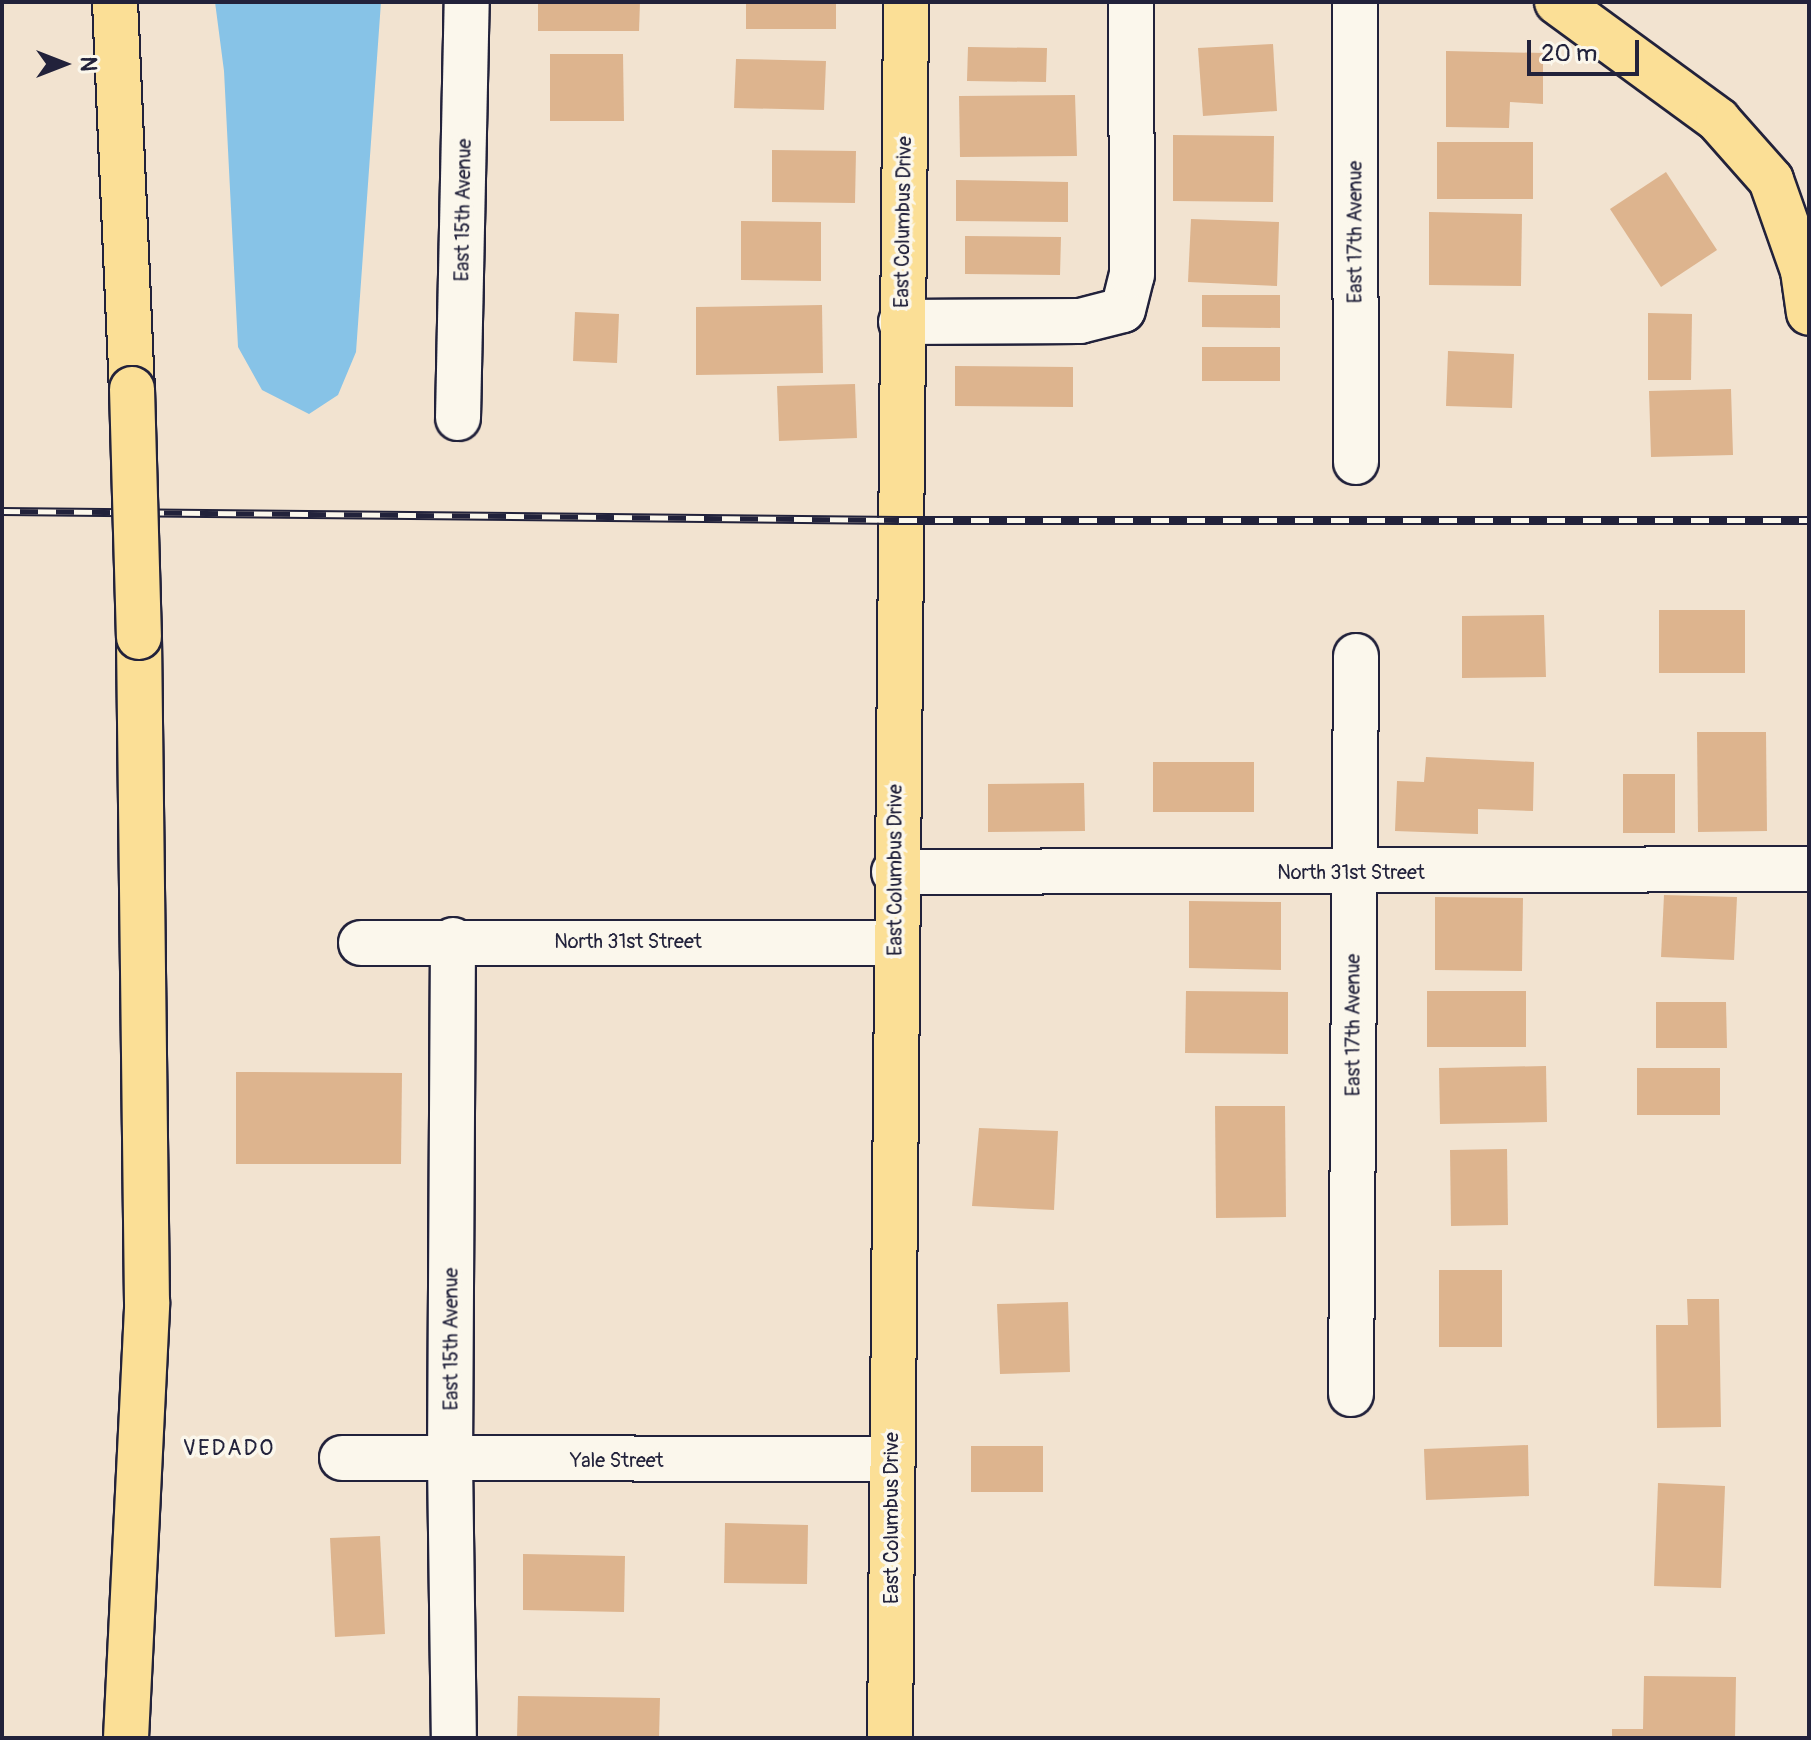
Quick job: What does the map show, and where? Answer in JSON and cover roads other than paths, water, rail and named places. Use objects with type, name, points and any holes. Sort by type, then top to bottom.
[{"type":"main road","points":[[115,2],[139,637],[147,1303],[126,1738]]},
{"type":"main road","name":"East Columbus Drive","points":[[890,1738],[894,872],[906,2]]},
{"type":"main road","points":[[1557,2],[1718,120],[1771,180],[1807,281]]},
{"type":"street","name":"East 15th Avenue","points":[[458,418],[467,2]]},
{"type":"street","points":[[901,322],[1080,321],[1123,310],[1132,275],[1131,2]]},
{"type":"street","name":"East 17th Avenue","points":[[1355,2],[1356,462]]},
{"type":"street","name":"East 17th Avenue","points":[[1351,1394],[1356,656]]},
{"type":"street","name":"North 31st Street","points":[[894,872],[1354,873],[1809,869]]},
{"type":"street","name":"East 15th Avenue","points":[[453,940],[450,1461],[454,1738]]},
{"type":"street","name":"North 31st Street","points":[[361,943],[453,940],[894,943]]},
{"type":"street","name":"Yale Street","points":[[342,1458],[450,1461],[892,1459]]},
{"type":"water","points":[[215,2],[381,2],[356,352],[338,395],[309,414],[262,390],[238,347],[224,71]]},
{"type":"railway","points":[[2,511],[899,520],[1809,520]]},
{"type":"district","name":"VEDADO","points":[[229,1449]]}]
